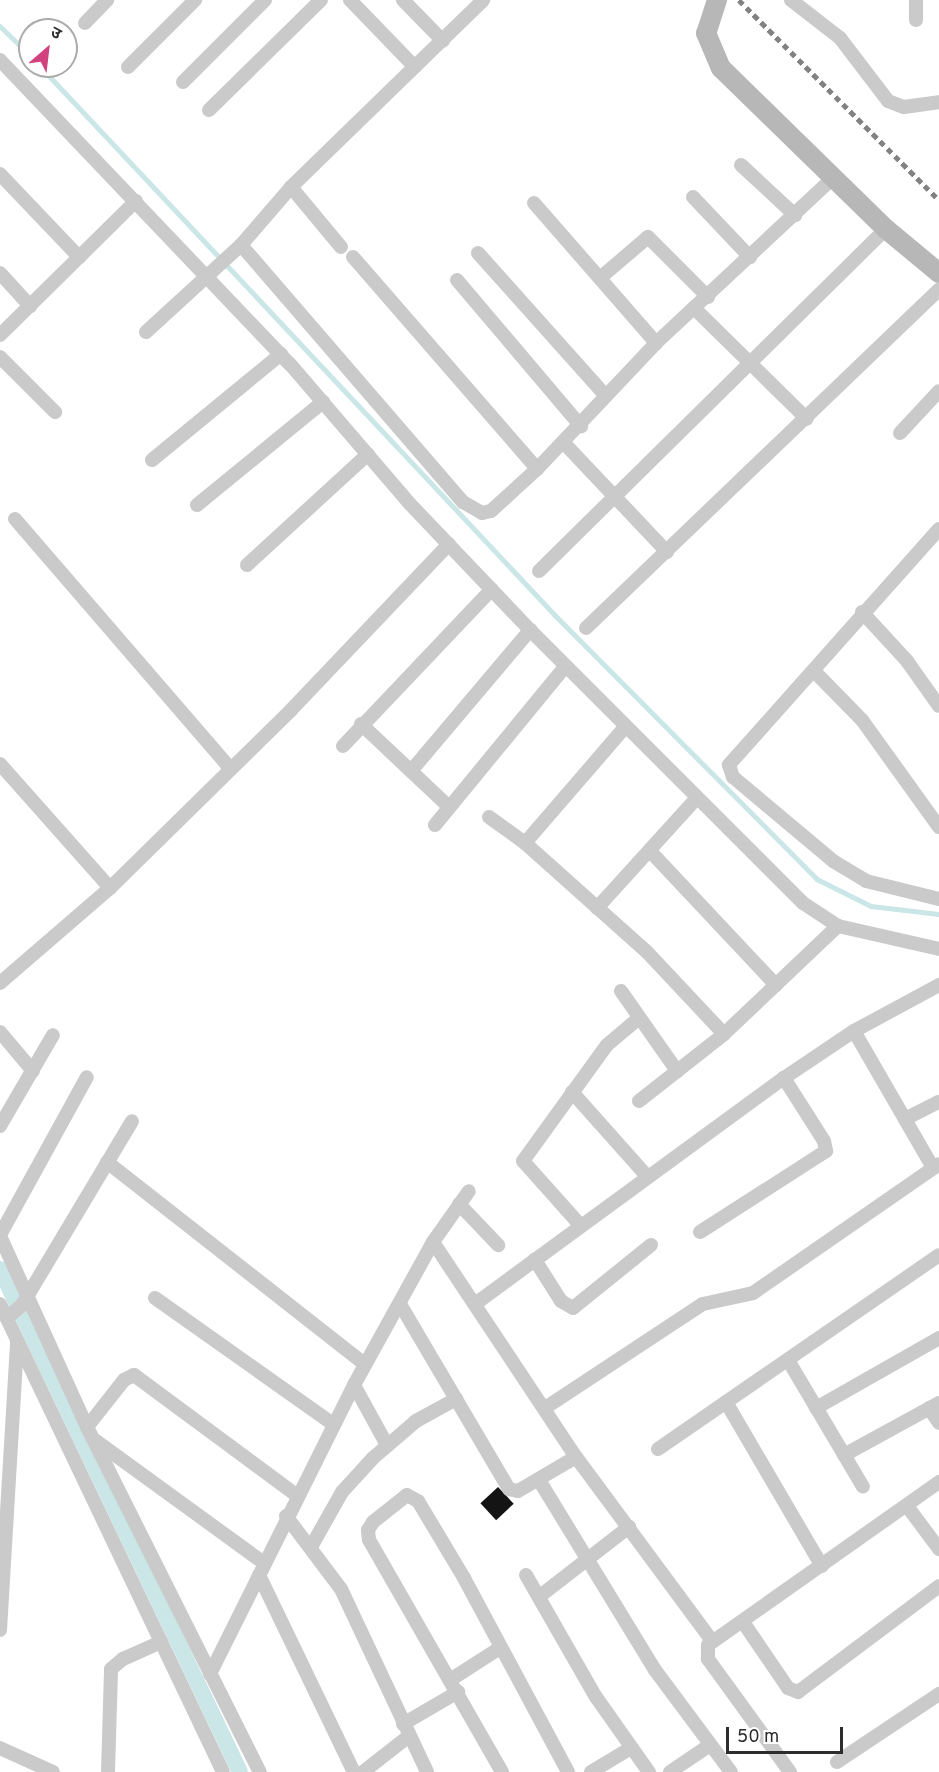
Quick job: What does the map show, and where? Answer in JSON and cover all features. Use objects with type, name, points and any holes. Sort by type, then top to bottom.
[{"type":"street","points":[[84,23],[107,0]]},
{"type":"street","points":[[128,67],[195,0]]},
{"type":"street","points":[[183,82],[265,0]]},
{"type":"street","points":[[209,110],[321,0]]},
{"type":"street","points":[[350,0],[415,67]]},
{"type":"street","points":[[403,0],[443,41]]},
{"type":"street","points":[[146,332],[241,245],[291,188],[483,0]]},
{"type":"street","points":[[791,0],[840,38],[888,101],[904,107],[939,102]]},
{"type":"street","points":[[916,0],[916,20]]},
{"type":"street","points":[[713,1],[706,33],[721,68],[886,229],[939,273]]},
{"type":"street","points":[[0,60],[281,354],[449,544],[565,667],[803,903],[838,926],[939,949]]},
{"type":"street","points":[[741,165],[795,215]]},
{"type":"street","points":[[0,174],[79,257]]},
{"type":"street","points":[[241,245],[471,508],[491,511],[581,426],[656,344],[833,178]]},
{"type":"street","points":[[291,188],[341,247]]},
{"type":"street","points":[[693,197],[750,257]]},
{"type":"street","points":[[0,335],[136,201]]},
{"type":"street","points":[[534,203],[656,344]]},
{"type":"street","points":[[539,571],[886,229]]},
{"type":"street","points":[[600,278],[648,237],[708,297]]},
{"type":"street","points":[[478,253],[606,396]]},
{"type":"street","points":[[352,257],[537,469]]},
{"type":"street","points":[[0,273],[30,306]]},
{"type":"street","points":[[457,280],[581,426]]},
{"type":"street","points":[[586,628],[807,419],[939,289]]},
{"type":"street","points":[[694,308],[807,419]]},
{"type":"street","points":[[152,460],[281,354]]},
{"type":"street","points":[[0,357],[54,412]]},
{"type":"street","points":[[900,433],[939,391]]},
{"type":"street","points":[[196,505],[323,402]]},
{"type":"street","points":[[564,443],[667,552]]},
{"type":"street","points":[[247,565],[368,454]]},
{"type":"street","points":[[15,519],[231,769]]},
{"type":"street","points":[[939,529],[862,612],[814,671],[733,758],[729,771],[833,861],[866,881],[939,899]]},
{"type":"street","points":[[0,983],[110,888],[231,769],[449,544]]},
{"type":"street","points":[[343,746],[361,724],[492,589]]},
{"type":"street","points":[[862,612],[907,661],[939,706]]},
{"type":"street","points":[[411,771],[530,630]]},
{"type":"street","points":[[435,825],[565,667]]},
{"type":"street","points":[[814,671],[862,720],[939,827]]},
{"type":"street","points":[[361,724],[449,807]]},
{"type":"street","points":[[525,843],[625,727]]},
{"type":"street","points":[[0,764],[110,888]]},
{"type":"street","points":[[597,908],[696,799]]},
{"type":"street","points":[[489,817],[525,843],[647,952],[724,1034]]},
{"type":"street","points":[[650,851],[776,985]]},
{"type":"street","points":[[639,1101],[724,1034],[838,926]]},
{"type":"street","points":[[475,1304],[646,1175],[784,1078],[854,1031],[939,985]]},
{"type":"street","points":[[621,992],[677,1071]]},
{"type":"street","points":[[581,1226],[523,1161],[607,1045],[639,1018]]},
{"type":"street","points":[[545,1408],[703,1304],[753,1293],[936,1166],[905,1119],[854,1031]]},
{"type":"street","points":[[0,1032],[33,1071]]},
{"type":"street","points":[[0,1126],[53,1035]]},
{"type":"street","points":[[0,1629],[1,1553],[18,1308],[0,1235],[87,1077]]},
{"type":"street","points":[[700,1232],[826,1151],[824,1141],[784,1078]]},
{"type":"street","points":[[572,1092],[646,1175]]},
{"type":"street","points":[[905,1119],[939,1102]]},
{"type":"street","points":[[18,1308],[132,1121]]},
{"type":"street","points":[[107,1162],[365,1364]]},
{"type":"street","points":[[210,1674],[296,1495],[365,1364],[433,1242],[469,1191]]},
{"type":"street","points":[[459,1204],[498,1245]]},
{"type":"street","points":[[433,1242],[576,1457],[712,1641]]},
{"type":"street","points":[[535,1260],[561,1301],[573,1308],[651,1245]]},
{"type":"street","points":[[658,1449],[939,1255]]},
{"type":"street","points":[[155,1298],[333,1424]]},
{"type":"street","points":[[0,1304],[18,1308],[95,1440],[260,1772]]},
{"type":"street","points":[[400,1304],[509,1489],[518,1491],[576,1457]]},
{"type":"street","points":[[816,1408],[939,1338]]},
{"type":"street","points":[[17,1339],[223,1772]]},
{"type":"street","points":[[788,1360],[863,1487]]},
{"type":"street","points":[[87,1427],[124,1380],[134,1375],[296,1495]]},
{"type":"street","points":[[354,1385],[387,1444]]},
{"type":"street","points":[[311,1547],[342,1492],[387,1444],[416,1421],[456,1399]]},
{"type":"street","points":[[726,1402],[822,1566]]},
{"type":"street","points":[[844,1455],[934,1406],[939,1423]]},
{"type":"street","points":[[95,1440],[262,1569],[354,1772]]},
{"type":"street","points":[[539,1480],[590,1559],[655,1670],[731,1772]]},
{"type":"street","points":[[790,1772],[708,1659],[706,1650],[712,1641],[743,1622],[939,1482]]},
{"type":"street","points":[[502,1772],[369,1540],[368,1530],[373,1522],[403,1497],[411,1495],[418,1501],[568,1772]]},
{"type":"street","points":[[907,1506],[939,1549]]},
{"type":"street","points":[[286,1516],[340,1588],[427,1772]]},
{"type":"street","points":[[540,1596],[629,1527]]},
{"type":"street","points":[[526,1575],[585,1678],[649,1772]]},
{"type":"street","points":[[743,1622],[794,1693],[939,1586]]},
{"type":"street","points":[[108,1772],[111,1669],[123,1659],[162,1642]]},
{"type":"street","points":[[363,1772],[454,1686],[500,1648]]},
{"type":"street","points":[[837,1762],[939,1694]]},
{"type":"street","points":[[670,1772],[710,1745]]},
{"type":"street","points":[[0,1748],[53,1772]]},
{"type":"street","points":[[591,1772],[631,1748]]},
{"type":"building","points":[[498,1487],[514,1504],[496,1520],[480,1503]]},
{"type":"waterway","points":[[0,26],[18,43]]},
{"type":"waterway","points":[[51,78],[555,615],[817,879],[871,906],[939,914]]},
{"type":"waterway","points":[[0,1269],[240,1772]]},
{"type":"railway","points":[[739,0],[939,200]]}]
